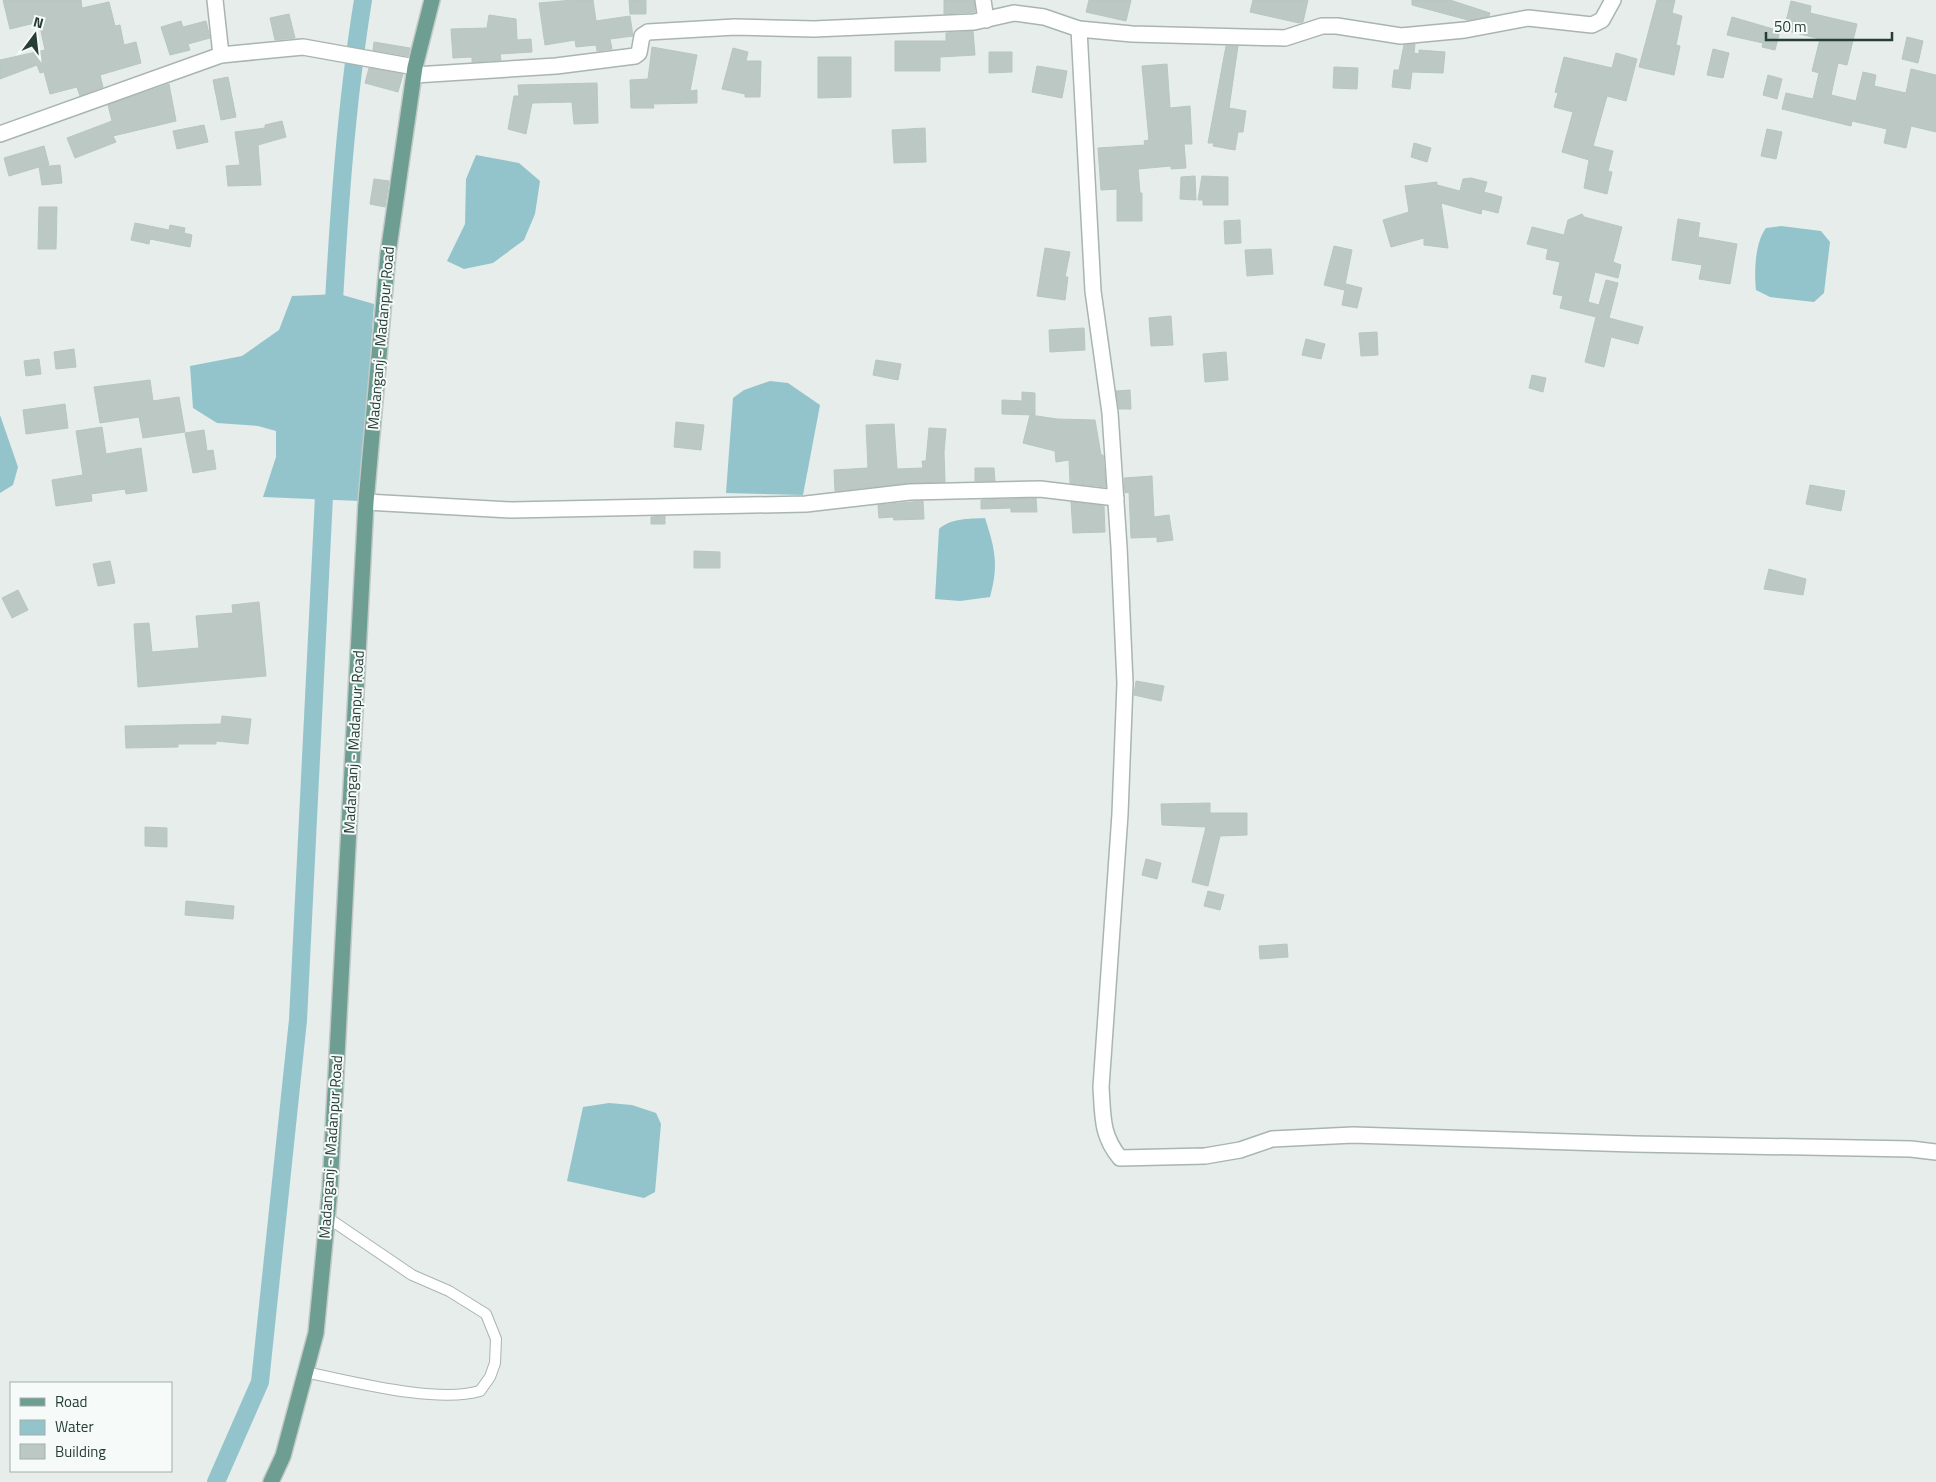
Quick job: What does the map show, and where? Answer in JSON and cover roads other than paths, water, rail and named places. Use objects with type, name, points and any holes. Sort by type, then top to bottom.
[{"type":"main road","name":"Madanganj - Madanpur Road","points":[[271,1482],[283,1456],[316,1333],[328,1218],[366,502],[388,254],[411,70],[432,0]]},
{"type":"street","points":[[216,0],[221,56]]},
{"type":"street","points":[[983,0],[986,20]]},
{"type":"street","points":[[0,134],[221,56],[303,47],[411,70],[556,66],[636,56],[639,53],[642,36],[648,32],[735,26],[814,29],[986,20],[1014,13],[1044,17],[1079,29],[1132,34],[1285,38],[1322,26],[1337,26],[1401,36],[1465,30],[1528,18],[1592,25],[1602,20],[1613,0]]},
{"type":"street","points":[[1079,29],[1093,291],[1110,413],[1125,683],[1120,814],[1101,1087],[1104,1129],[1110,1146],[1120,1158],[1205,1156],[1240,1150],[1272,1139],[1353,1135],[1644,1144],[1912,1149],[1936,1152]]},
{"type":"street","points":[[366,502],[512,510],[806,504],[910,492],[987,490],[1040,490],[1116,498]]},
{"type":"lane","points":[[305,1372],[408,1391],[458,1395],[480,1391],[490,1377],[495,1363],[496,1339],[486,1314],[449,1290],[412,1275],[328,1218]]},
{"type":"water","points":[[476,155],[519,163],[540,181],[535,214],[524,240],[493,263],[464,269],[447,261],[465,224],[466,179]]},
{"type":"water","points":[[1781,226],[1821,231],[1830,242],[1824,293],[1814,302],[1770,297],[1756,290],[1755,266],[1757,249],[1762,234],[1766,228]]},
{"type":"water","points":[[339,294],[374,304],[360,501],[263,497],[276,457],[276,431],[258,426],[217,423],[193,408],[190,366],[242,356],[279,330],[292,296]]},
{"type":"water","points":[[770,381],[788,383],[820,405],[803,495],[726,493],[733,398],[744,390]]},
{"type":"water","points":[[0,415],[18,467],[13,485],[0,493]]},
{"type":"water","points":[[985,518],[995,557],[993,586],[990,597],[960,601],[935,599],[939,529],[955,521]]},
{"type":"water","points":[[609,1103],[632,1105],[656,1113],[661,1124],[655,1192],[644,1198],[567,1181],[583,1107]]},
{"type":"waterway","points":[[333,318],[348,119],[363,0]]},
{"type":"waterway","points":[[216,1482],[260,1382],[298,1020],[325,476]]}]
